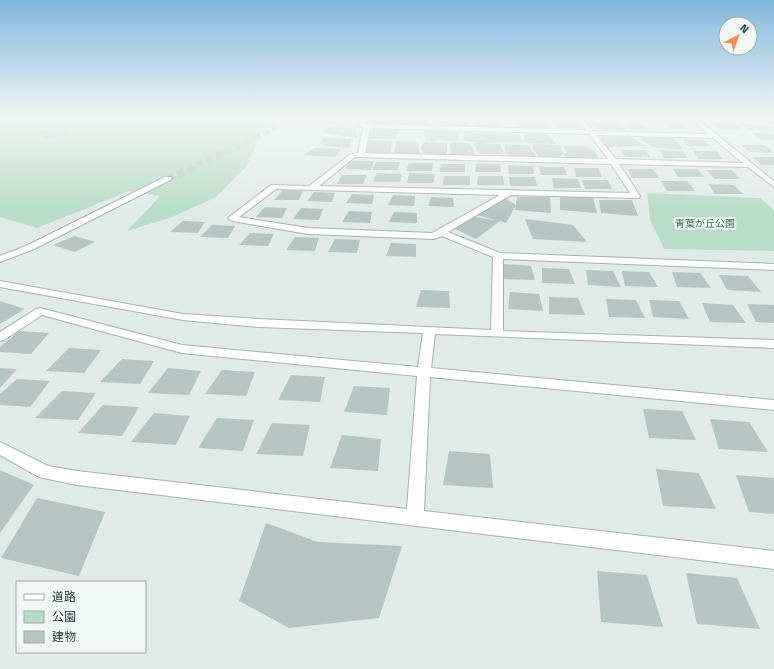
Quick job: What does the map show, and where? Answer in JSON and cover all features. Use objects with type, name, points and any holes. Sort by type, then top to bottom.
[{"type":"street","points":[[361,156],[362,149]]},
{"type":"street","points":[[509,193],[434,236],[308,231],[232,218],[274,187],[636,196],[604,149]]},
{"type":"street","points":[[731,149],[774,185]]},
{"type":"street","points":[[311,188],[353,155],[749,165]]},
{"type":"street","points":[[0,260],[31,248],[168,179]]},
{"type":"street","points":[[441,232],[498,256],[774,266]]},
{"type":"street","points":[[497,334],[498,256]]},
{"type":"street","points":[[0,284],[183,317],[259,323],[497,334],[774,344]]},
{"type":"street","points":[[0,337],[40,311],[182,349],[774,405]]},
{"type":"street","points":[[414,517],[424,372],[429,330]]},
{"type":"street","points":[[0,448],[45,472],[77,478],[774,560]]},
{"type":"green space","points":[[0,149],[254,149],[246,167],[216,197],[172,217],[127,231],[160,196],[129,191],[37,228],[0,217]]},
{"type":"green space","name":"青葉が丘公園","points":[[647,193],[760,198],[774,210],[774,251],[664,249],[650,219]]},
{"type":"building","points":[[313,149],[341,149],[335,157],[303,155]]},
{"type":"building","points":[[367,149],[391,149],[390,153],[366,153]]},
{"type":"building","points":[[395,149],[419,149],[420,155],[394,154]]},
{"type":"building","points":[[422,149],[447,149],[447,155],[423,155]]},
{"type":"building","points":[[450,149],[473,149],[475,154],[464,157],[452,156]]},
{"type":"building","points":[[477,149],[502,149],[504,154],[480,154]]},
{"type":"building","points":[[531,149],[537,158],[510,157],[505,150]]},
{"type":"building","points":[[533,149],[562,149],[563,154],[559,158],[540,158]]},
{"type":"building","points":[[565,149],[591,149],[595,152],[598,158],[568,158],[563,154],[566,154]]},
{"type":"building","points":[[746,149],[770,149],[774,153],[750,152]]},
{"type":"building","points":[[621,150],[645,150],[650,157],[625,157]]},
{"type":"building","points":[[659,150],[682,151],[688,158],[664,158]]},
{"type":"building","points":[[693,151],[716,151],[723,159],[699,159]]},
{"type":"building","points":[[753,157],[774,157],[774,165],[761,165]]},
{"type":"building","points":[[350,161],[374,161],[371,170],[345,169]]},
{"type":"building","points":[[376,162],[400,162],[397,170],[372,170]]},
{"type":"building","points":[[409,163],[433,163],[432,171],[406,171]]},
{"type":"building","points":[[441,164],[465,164],[465,172],[439,172]]},
{"type":"building","points":[[476,164],[500,164],[501,172],[475,172]]},
{"type":"building","points":[[508,165],[533,166],[534,174],[509,174]]},
{"type":"building","points":[[539,167],[564,167],[567,175],[541,175]]},
{"type":"building","points":[[574,168],[598,168],[602,177],[576,177]]},
{"type":"building","points":[[628,169],[653,169],[659,178],[632,178]]},
{"type":"building","points":[[673,169],[697,169],[705,177],[678,177]]},
{"type":"building","points":[[707,170],[732,170],[740,179],[714,179]]},
{"type":"building","points":[[377,173],[402,174],[400,182],[373,182]]},
{"type":"building","points":[[409,173],[435,174],[433,183],[407,183]]},
{"type":"building","points":[[342,175],[367,175],[363,184],[337,184]]},
{"type":"building","points":[[444,176],[470,176],[470,185],[443,185]]},
{"type":"building","points":[[478,176],[503,176],[504,185],[477,185]]},
{"type":"building","points":[[509,177],[535,177],[537,186],[510,186]]},
{"type":"building","points":[[552,178],[578,179],[581,188],[554,188]]},
{"type":"building","points":[[582,180],[608,180],[612,189],[585,189]]},
{"type":"building","points":[[661,181],[687,181],[695,191],[667,191]]},
{"type":"building","points":[[708,184],[734,185],[743,194],[715,194]]},
{"type":"building","points":[[283,190],[303,191],[299,200],[274,200]]},
{"type":"building","points":[[314,192],[335,193],[332,202],[307,201]]},
{"type":"building","points":[[352,194],[374,195],[372,204],[346,203]]},
{"type":"building","points":[[393,195],[415,196],[414,206],[388,205]]},
{"type":"building","points":[[431,197],[453,198],[454,207],[428,206]]},
{"type":"building","points":[[503,197],[516,205],[506,223],[500,221],[476,239],[451,227],[470,216],[498,221],[474,214]]},
{"type":"building","points":[[517,197],[550,197],[551,213],[515,210]]},
{"type":"building","points":[[560,197],[593,197],[597,213],[560,210]]},
{"type":"building","points":[[599,200],[632,200],[638,216],[601,213]]},
{"type":"building","points":[[265,207],[287,208],[282,218],[256,217]]},
{"type":"building","points":[[301,208],[323,209],[319,220],[293,219]]},
{"type":"building","points":[[349,211],[372,212],[370,223],[342,222]]},
{"type":"building","points":[[394,212],[417,213],[417,223],[389,222]]},
{"type":"building","points":[[525,219],[573,225],[587,242],[533,239]]},
{"type":"building","points":[[183,221],[205,222],[198,233],[170,232]]},
{"type":"building","points":[[212,225],[235,226],[228,238],[200,237]]},
{"type":"building","points":[[250,233],[274,234],[268,246],[239,245]]},
{"type":"building","points":[[74,236],[95,242],[74,252],[53,245]]},
{"type":"building","points":[[295,237],[319,238],[315,251],[286,250]]},
{"type":"building","points":[[335,239],[360,240],[357,253],[328,252]]},
{"type":"building","points":[[391,243],[416,244],[416,257],[386,256]]},
{"type":"building","points":[[504,264],[531,266],[535,280],[502,279]]},
{"type":"building","points":[[542,268],[569,269],[575,284],[542,283]]},
{"type":"building","points":[[586,270],[613,271],[621,287],[588,285]]},
{"type":"building","points":[[622,271],[649,272],[658,287],[625,286]]},
{"type":"building","points":[[672,272],[700,273],[711,288],[677,287]]},
{"type":"building","points":[[719,275],[748,276],[761,292],[727,290]]},
{"type":"building","points":[[421,290],[449,291],[450,308],[416,307]]},
{"type":"building","points":[[510,292],[539,294],[543,311],[508,309]]},
{"type":"building","points":[[549,297],[578,298],[585,315],[549,314]]},
{"type":"building","points":[[606,299],[636,300],[645,318],[609,317]]},
{"type":"building","points":[[649,300],[679,301],[689,319],[653,317]]},
{"type":"building","points":[[0,301],[25,309],[0,324]]},
{"type":"building","points":[[702,303],[733,305],[746,323],[710,322]]},
{"type":"building","points":[[747,304],[774,305],[774,323],[756,322]]},
{"type":"building","points":[[19,331],[49,333],[31,354],[0,352],[0,347]]},
{"type":"building","points":[[69,348],[101,350],[84,373],[46,371]]},
{"type":"building","points":[[122,359],[154,361],[140,384],[100,382]]},
{"type":"building","points":[[0,368],[17,369],[0,388]]},
{"type":"building","points":[[168,368],[201,371],[189,395],[148,393]]},
{"type":"building","points":[[222,370],[255,372],[246,396],[205,394]]},
{"type":"building","points":[[291,375],[325,377],[320,402],[278,400]]},
{"type":"building","points":[[17,379],[50,381],[30,407],[0,405],[0,394]]},
{"type":"building","points":[[354,386],[390,388],[387,415],[344,412]]},
{"type":"building","points":[[62,391],[96,393],[78,420],[35,418]]},
{"type":"building","points":[[103,405],[139,407],[122,436],[78,433]]},
{"type":"building","points":[[643,409],[682,411],[696,440],[649,438]]},
{"type":"building","points":[[154,413],[190,416],[176,445],[131,442]]},
{"type":"building","points":[[217,418],[254,420],[243,451],[198,448]]},
{"type":"building","points":[[710,419],[749,422],[768,452],[719,449]]},
{"type":"building","points":[[272,423],[310,425],[303,456],[256,454]]},
{"type":"building","points":[[342,435],[381,439],[378,471],[330,468]]},
{"type":"building","points":[[449,451],[490,454],[493,488],[443,485]]},
{"type":"building","points":[[656,469],[699,473],[716,509],[663,506]]},
{"type":"building","points":[[0,470],[34,485],[0,533]]},
{"type":"building","points":[[736,475],[774,478],[774,514],[749,512]]},
{"type":"building","points":[[37,498],[105,512],[79,576],[1,558]]},
{"type":"building","points":[[266,523],[318,542],[402,546],[379,618],[289,628],[239,601]]},
{"type":"building","points":[[597,571],[647,575],[663,627],[601,622]]},
{"type":"building","points":[[686,573],[737,578],[760,629],[697,624]]},
{"type":"tunnel","points":[[168,179],[230,149]]}]
